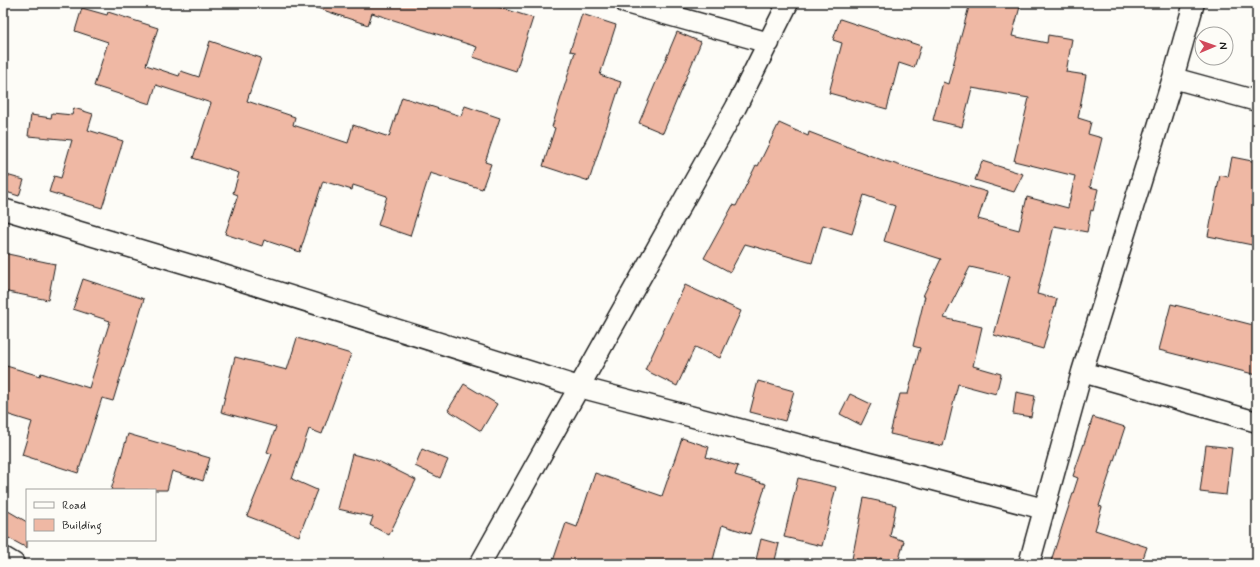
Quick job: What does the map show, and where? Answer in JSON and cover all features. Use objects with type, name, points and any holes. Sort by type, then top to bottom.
[{"type":"street","points":[[626,3],[769,43]]},
{"type":"street","points":[[480,564],[732,114],[788,3]]},
{"type":"street","points":[[1029,564],[1082,372],[1173,78],[1194,3]]},
{"type":"street","points":[[1173,78],[1257,101]]},
{"type":"street","points":[[3,209],[209,271],[579,387],[1044,509]]},
{"type":"street","points":[[1082,372],[1257,422]]},
{"type":"street","points":[[3,558],[13,564]]},
{"type":"building","points":[[311,3],[486,3],[533,18],[516,71],[473,57],[477,47],[372,13],[368,25],[311,6]]},
{"type":"building","points":[[970,3],[1021,3],[1012,36],[1047,43],[1048,35],[1072,39],[1066,72],[1086,75],[1078,118],[1091,122],[1088,134],[1102,138],[1090,187],[1098,189],[1093,211],[1091,210],[1087,232],[1054,226],[1037,294],[1057,299],[1043,349],[994,335],[1010,276],[970,267],[944,318],[982,327],[973,366],[1001,374],[996,394],[958,384],[943,446],[890,434],[900,394],[908,394],[920,348],[913,346],[925,296],[923,296],[941,259],[884,241],[895,206],[864,195],[852,234],[823,225],[812,263],[745,244],[730,272],[704,258],[733,205],[736,206],[779,123],[808,136],[809,132],[882,160],[987,192],[978,219],[1019,230],[1027,197],[1068,208],[1075,176],[1014,161],[1029,98],[972,88],[962,127],[933,120],[943,82],[948,84]]},
{"type":"building","points":[[82,8],[107,15],[108,12],[158,28],[146,65],[179,76],[181,71],[199,77],[210,41],[261,58],[247,101],[295,117],[293,125],[348,143],[353,125],[389,137],[402,97],[461,116],[465,106],[500,118],[485,162],[491,164],[482,189],[430,173],[410,236],[378,225],[387,196],[353,185],[352,190],[323,181],[300,252],[264,240],[262,246],[225,234],[238,195],[233,193],[239,173],[193,158],[211,103],[156,85],[150,104],[94,86],[108,42],[75,31]]},
{"type":"building","points":[[582,14],[616,25],[600,75],[621,82],[589,181],[543,166],[555,128],[552,127],[575,52],[570,51]]},
{"type":"building","points":[[840,19],[921,46],[914,68],[899,63],[887,109],[829,93],[842,43],[833,40]]},
{"type":"building","points":[[677,32],[701,42],[663,133],[639,123]]},
{"type":"building","points":[[74,108],[93,114],[88,130],[123,141],[102,208],[49,192],[54,176],[61,178],[72,140],[28,136],[31,115],[51,118],[52,113],[72,115]]},
{"type":"building","points":[[1232,157],[1257,162],[1257,246],[1208,236],[1220,175],[1228,177]]},
{"type":"building","points":[[982,161],[1023,174],[1014,192],[975,180]]},
{"type":"building","points":[[3,174],[24,180],[19,196],[3,191]]},
{"type":"building","points":[[3,253],[55,264],[48,300],[3,291]]},
{"type":"building","points":[[83,279],[144,299],[113,401],[102,398],[78,473],[22,455],[32,422],[3,413],[3,365],[40,376],[41,373],[89,388],[110,321],[73,309]]},
{"type":"building","points":[[685,285],[741,311],[720,358],[695,347],[677,386],[645,370]]},
{"type":"building","points":[[1171,304],[1257,326],[1257,375],[1159,350]]},
{"type":"building","points":[[297,338],[351,354],[322,434],[309,429],[292,479],[317,490],[299,536],[247,516],[272,454],[267,452],[276,427],[221,412],[235,357],[287,370]]},
{"type":"building","points":[[758,381],[794,391],[785,421],[750,412]]},
{"type":"building","points":[[464,384],[497,404],[481,431],[448,410]]},
{"type":"building","points":[[1016,392],[1035,396],[1031,417],[1013,414]]},
{"type":"building","points":[[850,394],[871,404],[861,425],[840,414]]},
{"type":"building","points":[[1093,417],[1125,427],[1099,506],[1102,507],[1095,530],[1147,547],[1141,564],[1050,564],[1078,478],[1073,476]]},
{"type":"building","points":[[128,434],[210,458],[203,481],[172,471],[167,490],[111,489]]},
{"type":"building","points":[[682,438],[709,447],[706,457],[738,466],[735,475],[766,484],[750,534],[722,525],[712,564],[552,564],[566,523],[577,527],[595,473],[662,496]]},
{"type":"building","points":[[1206,445],[1232,448],[1226,495],[1200,492]]},
{"type":"building","points":[[422,449],[448,460],[440,478],[415,466]]},
{"type":"building","points":[[352,454],[376,460],[416,480],[389,535],[370,525],[373,517],[338,509]]},
{"type":"building","points":[[798,478],[836,487],[822,546],[784,537]]},
{"type":"building","points":[[864,498],[896,505],[890,536],[904,541],[898,563],[880,558],[879,564],[852,559]]},
{"type":"building","points":[[3,508],[26,521],[27,548],[3,535]]},
{"type":"building","points":[[761,539],[779,544],[774,564],[755,564]]}]
